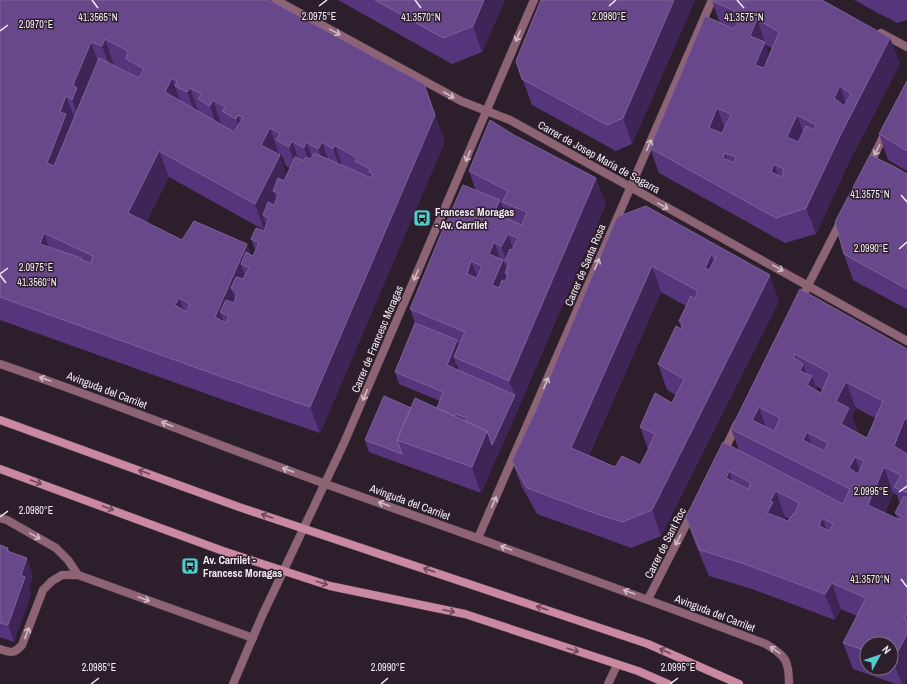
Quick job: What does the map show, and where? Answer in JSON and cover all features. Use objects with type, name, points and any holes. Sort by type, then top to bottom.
[{"type":"main road","points":[[0,420],[239,507],[648,644],[739,684]]},
{"type":"main road","points":[[0,469],[223,551],[330,586],[465,614],[638,671],[668,684]]},
{"type":"street","name":"Carrer de Josep Maria de Sagarra","points":[[276,0],[461,101],[510,120],[907,341]]},
{"type":"street","name":"Carrer de Francesc Moragas","points":[[233,684],[344,443],[534,0]]},
{"type":"street","name":"Carrer de Santa Rosa","points":[[478,538],[712,0]]},
{"type":"street","points":[[877,31],[907,47]]},
{"type":"street","points":[[864,175],[889,125]]},
{"type":"street","points":[[796,309],[846,210]]},
{"type":"street","name":"Avinguda del Carrilet","points":[[0,364],[59,384],[325,483],[648,599],[766,644],[780,652],[789,667],[789,684]]},
{"type":"street","points":[[717,463],[742,414]]},
{"type":"street","name":"Carrer de Sant Roc","points":[[648,599],[696,505]]},
{"type":"street","points":[[0,518],[7,520],[56,548],[68,560],[78,575]]},
{"type":"street","points":[[0,649],[10,653],[17,651],[22,645],[43,590],[52,581],[62,575],[78,575],[253,638]]},
{"type":"street","points":[[608,684],[617,664]]},
{"type":"building","points":[[0,0],[269,0],[424,84],[435,115],[310,407],[0,297]],"holes":[[[105,39],[128,51],[126,59],[144,69],[139,78],[99,58],[54,166],[47,163],[66,114],[60,112],[66,96],[72,100],[77,88],[73,85],[91,42],[102,46]],[[172,78],[177,81],[175,86],[187,92],[190,88],[201,94],[198,99],[210,106],[213,100],[225,107],[222,111],[236,119],[238,115],[243,117],[234,132],[165,92]],[[270,128],[280,134],[276,140],[289,147],[292,141],[304,148],[306,142],[318,149],[322,142],[333,149],[335,145],[357,158],[355,161],[370,169],[369,172],[373,174],[371,178],[314,153],[311,159],[306,157],[304,161],[295,157],[284,181],[278,178],[273,191],[279,193],[274,205],[268,202],[263,215],[269,218],[264,231],[256,228],[251,239],[259,243],[253,256],[246,252],[241,264],[249,268],[243,279],[236,277],[231,288],[237,293],[234,303],[226,300],[220,312],[229,316],[226,323],[215,317],[247,244],[194,221],[182,240],[128,213],[159,151],[255,204],[280,155],[261,145]],[[44,233],[93,256],[91,263],[81,260],[81,258],[40,244]],[[179,298],[190,304],[186,312],[175,305]]]},
{"type":"building","points":[[375,0],[484,0],[473,26],[443,38]]},
{"type":"building","points":[[541,0],[674,0],[623,118],[607,125],[522,79],[516,61]]},
{"type":"building","points":[[822,0],[890,38],[840,136],[806,208],[776,218],[650,148],[705,16],[734,29],[742,14],[712,1]],"holes":[[[757,19],[779,32],[764,68],[755,65],[765,42],[750,36]],[[840,86],[851,94],[844,106],[834,98]],[[717,108],[731,114],[722,133],[709,128]],[[797,115],[816,125],[814,130],[806,126],[798,142],[787,137]],[[725,153],[736,157],[734,163],[723,158]],[[774,164],[784,169],[782,177],[771,172]]]},
{"type":"building","points":[[907,81],[907,151],[879,134]]},
{"type":"building","points":[[490,120],[514,135],[596,178],[509,381],[454,357],[465,332],[410,309],[463,185],[500,200],[494,213],[522,225],[527,212],[502,202],[508,191],[469,171]],"holes":[[[508,234],[518,238],[512,250],[510,249],[505,261],[509,263],[505,273],[508,273],[505,282],[502,280],[499,288],[492,285],[503,260],[489,254],[494,242],[501,247]],[[471,261],[482,266],[477,278],[467,274]]]},
{"type":"building","points":[[870,155],[907,174],[907,249],[905,253],[907,254],[907,289],[844,254],[835,222]]},
{"type":"building","points":[[646,206],[770,275],[652,510],[622,522],[527,488],[512,461],[536,410],[617,217]],"holes":[[[711,255],[716,257],[709,270],[705,268]],[[652,266],[698,291],[695,299],[691,296],[679,321],[683,323],[681,329],[676,326],[658,364],[684,379],[672,403],[655,393],[640,427],[655,434],[640,465],[622,456],[615,467],[571,448]]]},
{"type":"building","points":[[800,289],[907,349],[907,419],[905,418],[894,446],[907,454],[907,493],[894,487],[901,475],[884,467],[868,505],[900,520],[902,516],[895,513],[904,496],[907,498],[907,615],[903,617],[907,619],[907,634],[899,649],[899,636],[859,636],[859,648],[843,643],[866,598],[832,583],[825,594],[742,563],[700,550],[686,517],[723,442],[843,504],[850,489],[731,429]],"holes":[[[795,354],[830,373],[821,393],[807,385],[812,376],[800,371],[803,364],[794,358]],[[846,382],[883,401],[867,438],[841,424],[849,408],[836,401]],[[759,407],[780,418],[774,431],[752,420]],[[807,432],[828,443],[824,451],[803,440]],[[855,457],[864,461],[858,474],[849,468]],[[729,471],[751,483],[748,489],[726,478]],[[776,491],[799,503],[795,514],[793,514],[788,521],[767,513],[773,502],[770,501]],[[822,518],[833,524],[830,531],[819,526]]]},
{"type":"building","points":[[415,323],[457,340],[447,365],[515,395],[492,445],[487,431],[465,421],[467,418],[456,414],[454,416],[437,408],[443,392],[395,372]]},
{"type":"building","points":[[384,396],[411,408],[397,440],[402,454],[365,440]]},
{"type":"building","points":[[415,398],[487,431],[472,467],[397,440]]},
{"type":"building","points":[[0,545],[8,548],[7,551],[27,558],[21,575],[25,577],[8,625],[0,623]]},
{"type":"place","name":"Francesc Moragas - Av. Carrilet","points":[[422,218]]},
{"type":"place","name":"Av. Carrilet - Francesc Moragas","points":[[190,566]]}]
